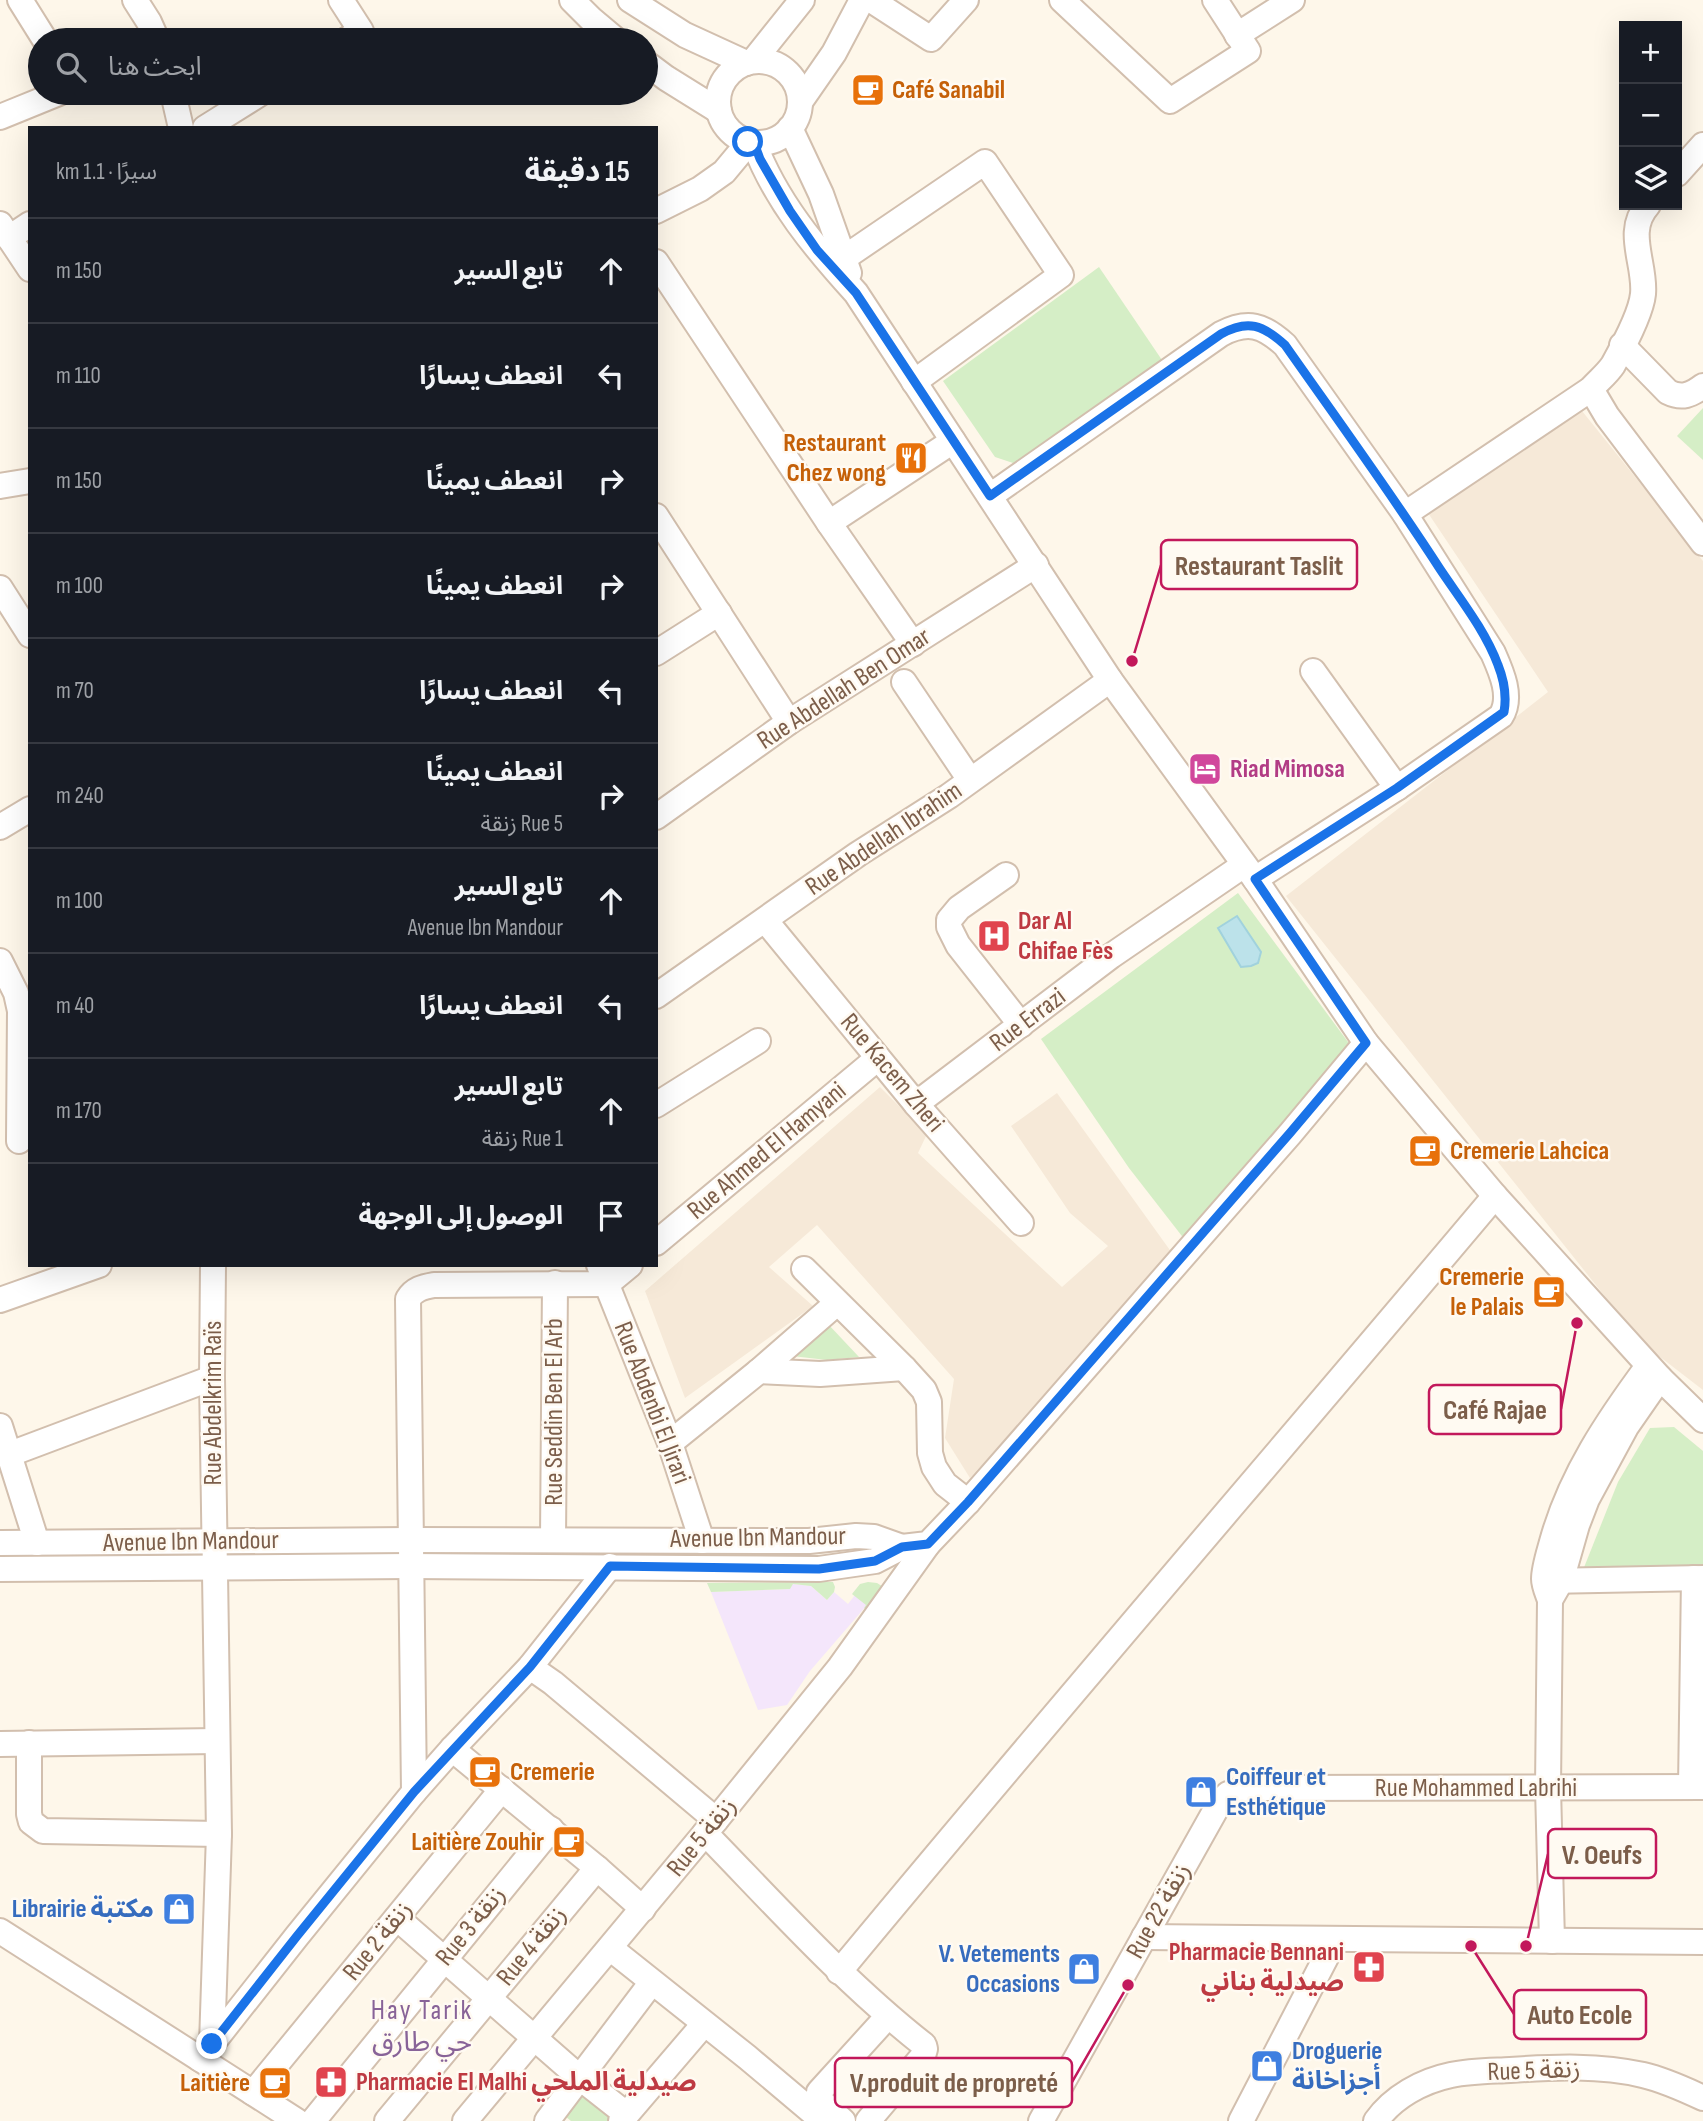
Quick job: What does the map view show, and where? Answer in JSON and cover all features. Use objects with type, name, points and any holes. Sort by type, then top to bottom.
[{"type":"street","points":[[0,8],[11,0]]},
{"type":"street","points":[[20,0],[38,28]]},
{"type":"street","points":[[135,0],[152,28]]},
{"type":"street","points":[[341,0],[359,28]]},
{"type":"street","points":[[572,0],[602,28]]},
{"type":"street","points":[[629,0],[685,35],[750,62],[775,64],[783,69],[795,83],[800,102],[799,111],[790,128],[780,137],[768,142],[751,142],[735,136],[725,125],[718,102],[723,82],[737,67],[750,62],[802,0]]},
{"type":"street","points":[[800,102],[834,53],[862,0]]},
{"type":"street","points":[[871,0],[931,39],[966,0]]},
{"type":"street","points":[[1062,0],[1170,101],[1248,51],[1215,0]]},
{"type":"street","points":[[1237,34],[1292,0]]},
{"type":"street","points":[[658,72],[719,111]]},
{"type":"street","points":[[0,117],[30,105]]},
{"type":"street","points":[[175,105],[179,126]]},
{"type":"street","points":[[208,126],[242,105]]},
{"type":"street","points":[[790,128],[821,194],[856,293]]},
{"type":"street","points":[[658,210],[712,181],[724,172],[751,142]]},
{"type":"street","points":[[751,142],[790,211],[817,250],[856,293],[1110,680],[1250,872],[1366,1043],[1495,1196],[1654,1372],[1703,1420]]},
{"type":"street","points":[[1682,168],[1703,145]]},
{"type":"street","points":[[844,258],[985,162],[1060,275],[914,382]]},
{"type":"street","points":[[1405,514],[1591,389],[1612,366],[1640,310],[1643,278],[1636,236],[1638,223],[1645,210]]},
{"type":"street","points":[[28,225],[4,231],[28,266]]},
{"type":"street","points":[[658,265],[913,645]]},
{"type":"street","name":"Rue Errazi","points":[[916,1104],[1111,956],[1397,788],[1501,716],[1506,702],[1503,682],[1488,644],[1405,514],[1285,345],[1262,328],[1233,327],[1221,334],[990,496]]},
{"type":"street","points":[[1622,345],[1668,392],[1677,396],[1689,395],[1703,386]]},
{"type":"street","points":[[1591,389],[1607,416],[1703,543]]},
{"type":"street","points":[[829,523],[953,441]]},
{"type":"street","points":[[0,486],[28,481]]},
{"type":"street","points":[[658,519],[789,722]]},
{"type":"street","name":"Rue Abdellah Ben Omar","points":[[658,816],[789,722],[1036,565]]},
{"type":"street","points":[[0,588],[16,629]]},
{"type":"street","points":[[658,652],[719,613]]},
{"type":"street","points":[[1313,671],[1397,788]]},
{"type":"street","name":"Rue Abdellah Ibrahim","points":[[658,995],[858,854],[949,796],[1110,680]]},
{"type":"street","points":[[904,681],[970,780]]},
{"type":"street","points":[[0,827],[28,810]]},
{"type":"street","points":[[1006,875],[959,908],[949,920],[949,927],[958,945],[1021,1025]]},
{"type":"street","name":"Rue Kacem Zheri","points":[[765,920],[916,1104],[1021,1223]]},
{"type":"street","points":[[0,961],[25,1009],[16,1142]]},
{"type":"street","points":[[0,1029],[25,1009]]},
{"type":"street","points":[[658,1104],[758,1041]]},
{"type":"street","name":"Rue 5 زنقة","points":[[465,2121],[536,2039],[840,1667],[928,1544],[968,1502],[1272,1155],[1366,1043]]},
{"type":"street","name":"Rue Ahmed El Hamyani","points":[[658,1241],[878,1058]]},
{"type":"street","points":[[839,1972],[1495,1196]]},
{"type":"street","points":[[0,1300],[93,1267]]},
{"type":"street","name":"Rue Abdelkrim Raïs","points":[[206,2051],[219,1833],[212,1378],[213,1267]]},
{"type":"street","points":[[414,1792],[408,1299],[420,1288],[434,1285],[555,1283],[603,1275],[625,1267]]},
{"type":"street","points":[[804,1269],[923,1390],[929,1402],[930,1452],[934,1467],[945,1484],[968,1502]]},
{"type":"street","name":"Rue Abdenbi El Jirari","points":[[603,1275],[670,1443],[702,1541]]},
{"type":"street","name":"Rue Seddin Ben El Arb","points":[[553,1540],[555,1283]]},
{"type":"street","points":[[670,1443],[837,1303]]},
{"type":"street","points":[[759,1371],[820,1374],[904,1368]]},
{"type":"street","points":[[1552,1941],[1548,1788],[1552,1587],[1587,1499],[1654,1372]]},
{"type":"street","points":[[10,1454],[212,1378]]},
{"type":"street","points":[[0,1426],[37,1543]]},
{"type":"street","name":"Avenue Ibn Mandour","points":[[0,1544],[409,1540],[809,1541],[874,1536],[902,1547]]},
{"type":"street","points":[[902,1547],[928,1544]]},
{"type":"street","name":"Avenue Ibn Mandour","points":[[0,1569],[610,1566],[819,1569],[875,1561],[902,1547]]},
{"type":"street","points":[[206,2051],[414,1792],[530,1667],[610,1566]]},
{"type":"street","points":[[1552,1587],[1698,1578],[1697,1787]]},
{"type":"street","points":[[530,1667],[553,1683],[711,1827],[839,1972],[887,2016],[924,2045],[925,2052],[868,2121]]},
{"type":"street","points":[[0,1744],[217,1741]]},
{"type":"street","points":[[29,1743],[29,1814],[31,1822],[43,1831],[219,1833]]},
{"type":"street","points":[[452,1749],[551,1829],[643,1909]]},
{"type":"street","name":"Rue Mohammed Labrihi","points":[[1248,1788],[1697,1787]]},
{"type":"street","name":"Rue 22 زنقة","points":[[1041,2121],[1149,1937],[1220,1802],[1228,1794],[1248,1788]]},
{"type":"street","name":"Rue 2 زنقة","points":[[253,2093],[502,1789]]},
{"type":"street","name":"Rue 3 زنقة","points":[[313,2121],[551,1829]]},
{"type":"street","name":"Rue 4 زنقة","points":[[387,2121],[597,1868]]},
{"type":"street","points":[[397,1918],[623,2118],[704,2024]]},
{"type":"street","points":[[0,1931],[206,2051],[253,2093],[297,2121]]},
{"type":"street","points":[[1053,2121],[1134,1978],[1149,1937],[1703,1942]]},
{"type":"street","points":[[1241,2121],[1335,1940]]},
{"type":"street","points":[[610,1948],[823,2121]]},
{"type":"street","points":[[547,2121],[652,1982]]},
{"type":"street","points":[[843,2121],[820,2100],[819,2092],[887,2016]]},
{"type":"street","name":"Rue 5 زنقة","points":[[1376,2121],[1400,2096],[1421,2085],[1451,2075],[1491,2071],[1558,2067],[1602,2069],[1643,2075],[1703,2098]]},
{"type":"shaded area","points":[[1578,406],[1703,561],[1703,1390],[1642,1343],[1286,896],[1548,692],[1426,510]]},
{"type":"shaded area","points":[[880,1087],[927,1134],[918,1153],[1062,1287],[1108,1246],[1070,1213],[1011,1126],[1057,1093],[1172,1253],[970,1478],[945,1438],[954,1379],[817,1225],[769,1267],[813,1306],[685,1398],[645,1291]]},
{"type":"shaded area","points":[[793,1584],[811,1586],[827,1600],[834,1592],[848,1604],[855,1595],[867,1605],[810,1671],[787,1705],[758,1710],[711,1592],[789,1589]]},
{"type":"green space","points":[[1099,267],[1166,366],[1033,461],[1013,463],[995,457],[943,381]]},
{"type":"green space","points":[[1703,408],[1703,460],[1677,436]]},
{"type":"green space","points":[[1238,893],[1351,1046],[1185,1240],[1129,1168],[1041,1039]]},
{"type":"green space","points":[[827,1323],[859,1357],[827,1360],[792,1356]]},
{"type":"green space","points":[[1674,1427],[1703,1451],[1703,1575],[1583,1570],[1618,1482],[1650,1428]]},
{"type":"green space","points":[[833,1582],[834,1592],[827,1600],[811,1586],[793,1584],[790,1589],[711,1592],[707,1583]]},
{"type":"green space","points":[[868,1582],[885,1588],[874,1616],[864,1608],[866,1605],[852,1594],[860,1584]]},
{"type":"green space","points":[[579,2088],[615,2115],[611,2121],[571,2121],[560,2112]]},
{"type":"water","points":[[1237,916],[1261,952],[1258,963],[1251,966],[1241,967],[1218,928]]},
{"type":"place","name":"Café Sanabil","points":[[868,90]]},
{"type":"place","name":"Restaurant Chez wong","points":[[911,458]]},
{"type":"place","name":"Restaurant Taslit","points":[[1132,661]]},
{"type":"place","name":"Riad Mimosa","points":[[1205,769]]},
{"type":"place","name":"Dar Al Chifae Fès","points":[[994,936]]},
{"type":"place","name":"Cremerie Lahcica","points":[[1425,1151]]},
{"type":"place","name":"Cremerie le Palais","points":[[1549,1292]]},
{"type":"place","name":"Café Rajae","points":[[1577,1323]]},
{"type":"place","name":"Cremerie","points":[[485,1772]]},
{"type":"place","name":"Coiffeur et Esthétique","points":[[1201,1792]]},
{"type":"place","name":"Laitière Zouhir","points":[[569,1842]]},
{"type":"place","name":"Librairie مكتبة","points":[[179,1909]]},
{"type":"place","name":"Auto Ecole","points":[[1471,1946]]},
{"type":"place","name":"V. Oeufs","points":[[1526,1946]]},
{"type":"place","name":"Pharmacie Bennani صيدلية بناني","points":[[1369,1967]]},
{"type":"place","name":"V. Vetements Occasions","points":[[1084,1969]]},
{"type":"place","name":"V.produit de propreté","points":[[1128,1985]]},
{"type":"place","name":"Droguerie أجزاخانة","points":[[1267,2066]]},
{"type":"place","name":"Pharmacie El Malhi صيدلية الملحي","points":[[331,2082]]},
{"type":"place","name":"Laitière","points":[[275,2083]]},
{"type":"district","name":"Hay Tarik حي طارق","points":[[422,2026]]},
{"type":"route","points":[[212,2044],[414,1792],[530,1667],[610,1566],[819,1569],[875,1561],[902,1547],[928,1544],[968,1502],[1366,1043],[1255,879],[1397,788],[1504,712],[1506,693],[1503,682],[1493,653],[1483,635],[1405,514],[1285,345],[1272,333],[1250,326],[1233,327],[990,496],[856,293],[817,250],[790,211],[760,159],[754,143],[748,142]]}]
